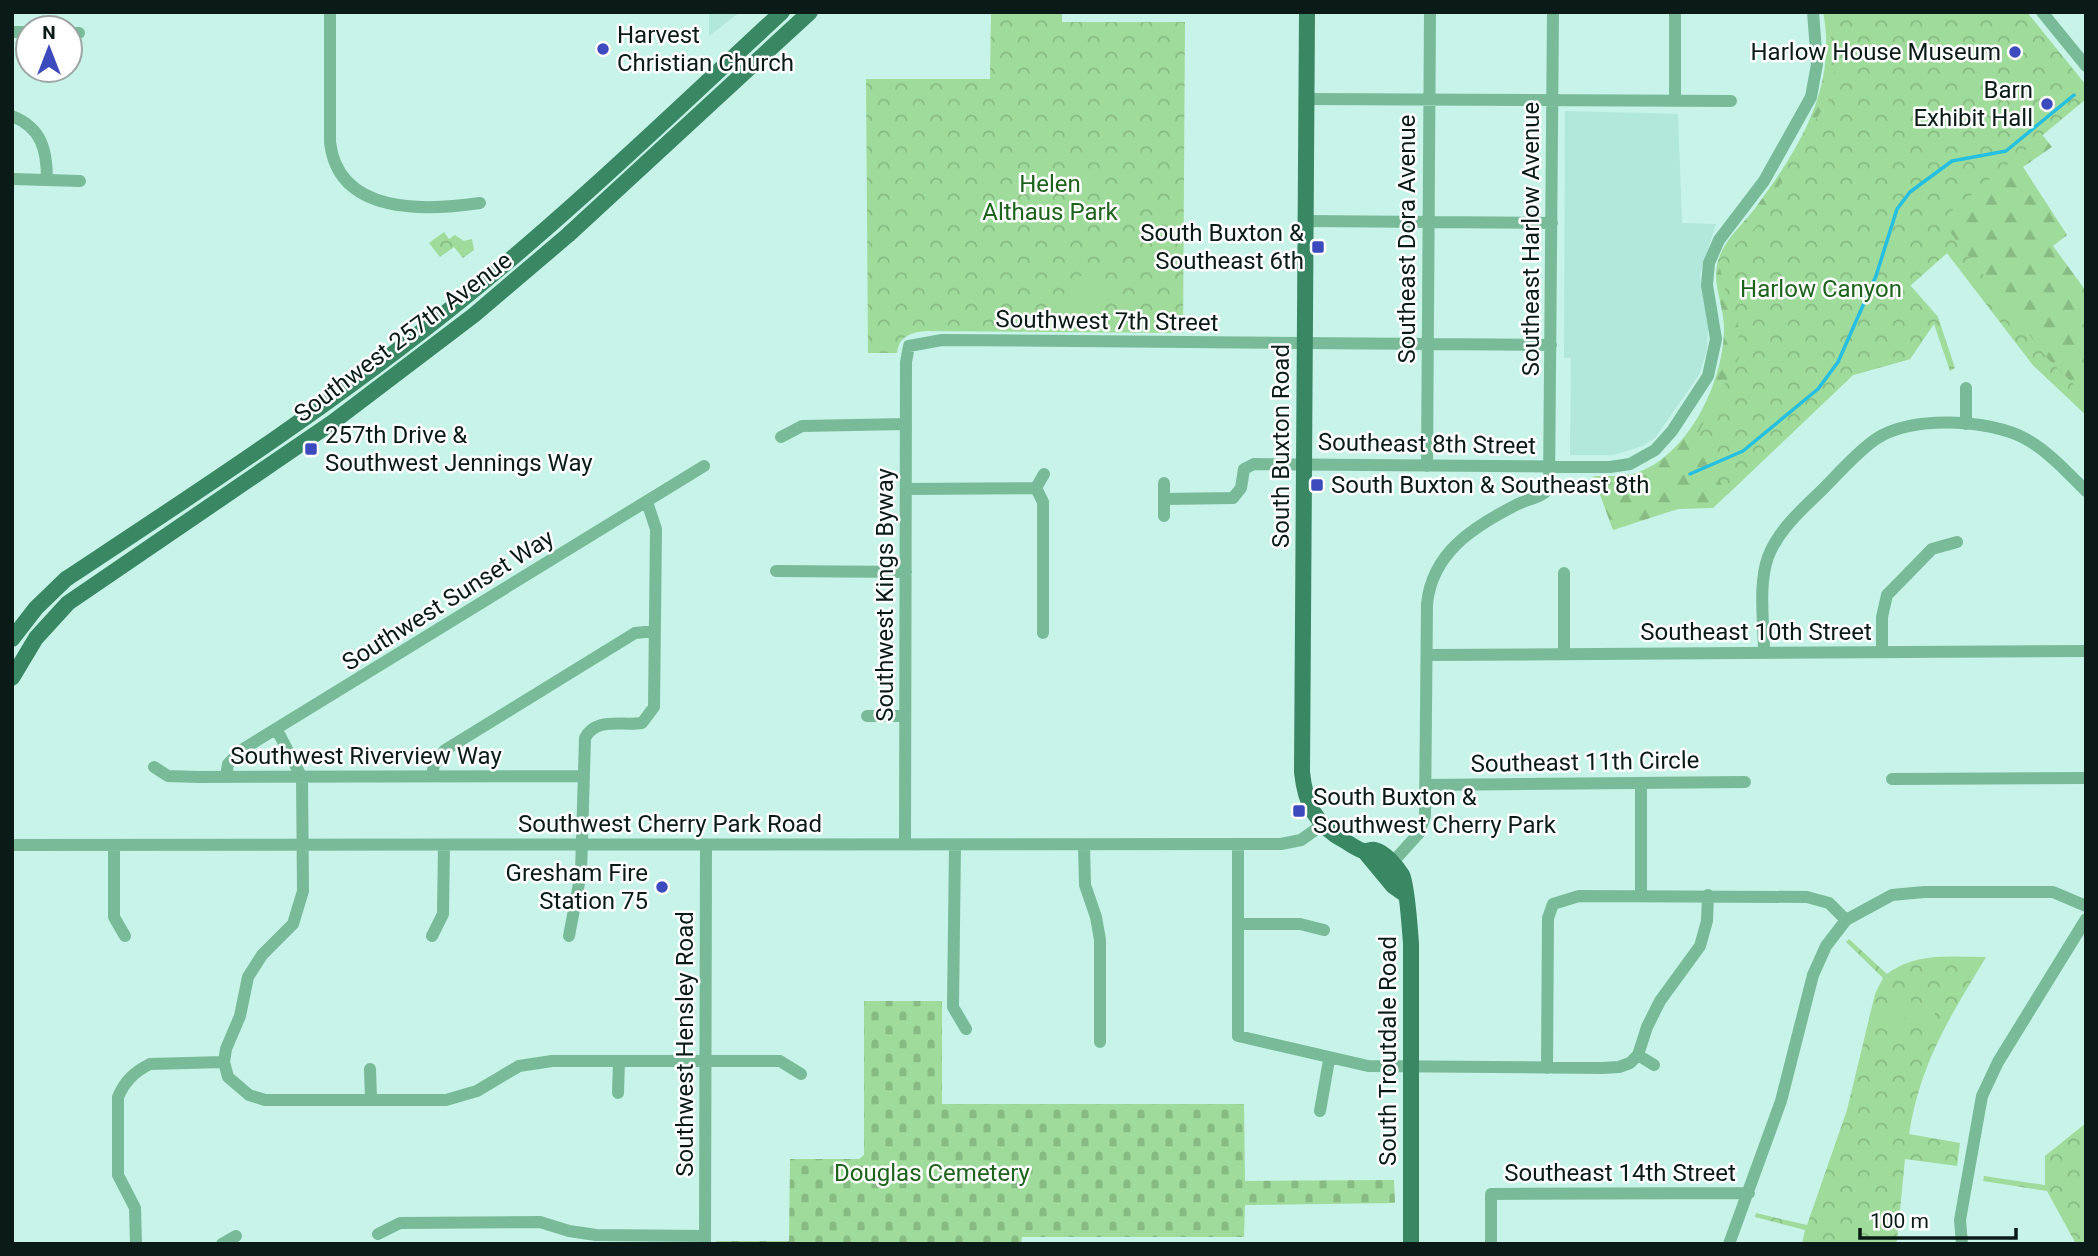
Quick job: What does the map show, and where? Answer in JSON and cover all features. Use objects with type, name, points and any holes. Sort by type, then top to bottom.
[{"type":"main road","name":"Southwest 257th Avenue","points":[[12,639],[36,608],[66,579],[320,408],[483,283],[574,205],[782,12]]},
{"type":"main road","name":"Southwest 257th Avenue","points":[[12,678],[36,638],[68,603],[333,422],[474,315],[568,235],[810,12]]},
{"type":"main road","name":"South Buxton Road","points":[[1307,12],[1302,772],[1306,798],[1322,825],[1364,851],[1393,886],[1403,893]]},
{"type":"main road","name":"South Buxton Road","points":[[1364,851],[1374,850],[1392,863]]},
{"type":"main road","name":"South Troutdale Road","points":[[1392,863],[1405,882],[1403,893],[1410,924],[1411,1244]]},
{"type":"street","points":[[330,12],[331,151],[346,182],[363,197],[384,204],[480,203]]},
{"type":"street","name":"Southeast Dora Avenue","points":[[1426,466],[1430,12]]},
{"type":"street","name":"Southeast Harlow Avenue","points":[[1550,467],[1553,12]]},
{"type":"street","points":[[1675,12],[1675,100]]},
{"type":"street","name":"Southeast 8th Street","points":[[1164,499],[1233,498],[1237,495],[1242,473],[1248,466],[1303,464],[1609,467],[1639,460],[1663,442],[1703,386],[1712,366],[1716,340],[1707,285],[1709,263],[1719,240],[1765,181],[1811,97],[1817,64],[1812,12]]},
{"type":"street","points":[[2042,12],[2086,66]]},
{"type":"street","points":[[1306,99],[1731,101]]},
{"type":"street","points":[[12,116],[30,125],[40,137],[47,159],[47,180]]},
{"type":"street","points":[[12,179],[80,181]]},
{"type":"street","points":[[1306,221],[1552,223]]},
{"type":"street","name":"Southwest 7th Street","points":[[909,346],[942,340],[1551,345]]},
{"type":"street","name":"Southwest Kings Byway","points":[[905,844],[906,362],[909,346]]},
{"type":"street","points":[[1966,388],[1966,424]]},
{"type":"street","points":[[780,437],[802,426],[906,424]]},
{"type":"street","points":[[1764,653],[1765,566],[1776,541],[1790,522],[1876,439],[1906,427],[1966,424],[1987,426],[2023,437],[2055,461],[2086,491]]},
{"type":"street","name":"Southwest Sunset Way","points":[[226,777],[233,757],[705,466]]},
{"type":"street","points":[[1392,863],[1423,826],[1429,589],[1440,561],[1459,540],[1514,506],[1546,493],[1549,488],[1550,467]]},
{"type":"street","points":[[1036,488],[1044,474]]},
{"type":"street","points":[[1164,483],[1164,516]]},
{"type":"street","points":[[906,489],[1036,488]]},
{"type":"street","points":[[1036,488],[1043,502],[1043,633]]},
{"type":"street","points":[[569,936],[581,873],[583,744],[591,729],[605,724],[642,723],[652,712],[656,529],[647,502]]},
{"type":"street","points":[[1882,652],[1882,617],[1887,594],[1932,549],[1956,541]]},
{"type":"street","points":[[776,571],[906,572]]},
{"type":"street","points":[[1564,573],[1564,653]]},
{"type":"street","points":[[432,776],[433,765],[444,750],[635,633],[655,631]]},
{"type":"street","name":"Southeast 10th Street","points":[[1427,655],[2086,651]]},
{"type":"street","points":[[867,716],[905,716]]},
{"type":"street","points":[[277,730],[302,778],[303,891],[299,911],[287,932],[262,955],[248,977],[240,1016],[224,1062],[228,1077],[237,1088],[265,1100],[446,1100],[477,1091],[509,1070],[531,1063],[780,1061],[801,1074]]},
{"type":"street","name":"Southwest Riverview Way","points":[[154,767],[168,776],[582,776]]},
{"type":"street","points":[[1892,779],[2086,778]]},
{"type":"street","name":"Southeast 11th Circle","points":[[1426,785],[1745,782]]},
{"type":"street","points":[[1641,896],[1642,783]]},
{"type":"street","name":"Southwest Cherry Park Road","points":[[12,845],[1238,844],[1292,843],[1309,836],[1322,825]]},
{"type":"street","points":[[1238,844],[1238,1036],[1329,1060],[1411,1069],[1619,1067],[1630,1063],[1638,1055],[1647,1027],[1660,1001],[1700,946],[1707,921],[1707,895]]},
{"type":"street","points":[[114,845],[114,917],[125,936]]},
{"type":"street","points":[[432,936],[443,914],[444,845]]},
{"type":"street","name":"Southwest Hensley Road","points":[[705,1240],[706,845]]},
{"type":"street","points":[[955,845],[953,1007],[966,1029]]},
{"type":"street","points":[[1084,845],[1085,885],[1096,916],[1100,940],[1100,1042]]},
{"type":"street","points":[[1729,1244],[1781,1101],[1813,975],[1826,946],[1846,920],[1892,895],[1924,892],[2053,892],[2086,906]]},
{"type":"street","points":[[1547,1068],[1549,902],[1579,896],[1817,898],[1829,903],[1846,920]]},
{"type":"street","points":[[1962,1244],[1960,1220],[1982,1096],[1998,1062],[2086,919]]},
{"type":"street","points":[[1238,924],[1300,924],[1324,930]]},
{"type":"street","points":[[1638,1055],[1654,1065]]},
{"type":"street","points":[[1320,1111],[1329,1060]]},
{"type":"street","points":[[618,1093],[619,1061]]},
{"type":"street","points":[[136,1244],[135,1208],[118,1170],[118,1097],[122,1086],[130,1077],[150,1064],[224,1062]]},
{"type":"street","points":[[370,1069],[371,1099]]},
{"type":"street","name":"Southeast 14th Street","points":[[1491,1244],[1491,1194],[1749,1193]]},
{"type":"street","points":[[378,1234],[400,1223],[540,1222],[596,1235],[705,1240]]},
{"type":"street","points":[[222,1244],[236,1236]]},
{"type":"shaded area","points":[[709,12],[740,12],[709,36]]},
{"type":"shaded area","points":[[1565,111],[1678,114],[1682,223],[1716,224],[1700,274],[1708,327],[1707,350],[1699,375],[1655,438],[1643,446],[1613,455],[1570,455],[1571,358],[1564,358]]},
{"type":"green space","name":"Helen Althaus Park","points":[[991,12],[1062,12],[1062,22],[1185,22],[1183,333],[928,331],[917,332],[904,338],[897,353],[868,353],[866,79],[990,79]]},
{"type":"green space","name":"Harlow Canyon","points":[[1823,12],[1981,12],[2022,110],[2052,147],[2023,167],[2067,235],[2053,246],[2086,291],[2086,415],[2033,365],[1947,253],[1910,285],[1938,317],[1910,359],[1853,375],[1713,508],[1678,509],[1613,530],[1593,476],[1631,474],[1655,464],[1672,451],[1699,415],[1717,373],[1722,351],[1724,321],[1716,283],[1717,263],[1728,240],[1756,207],[1787,163],[1811,116],[1825,66]]},
{"type":"green space","name":"Harlow Canyon","points":[[1969,12],[2027,12],[2086,85],[2086,99],[1941,220],[2047,358],[2086,396],[2086,415],[2033,365],[1947,253],[1910,286],[1938,317],[1955,368],[1950,371],[1934,324],[1910,359],[1853,375],[1727,495],[1697,435],[1739,358],[1738,321],[1725,290],[1718,260],[1756,227],[1771,205],[1789,161],[1836,88],[1829,19],[1930,18]]},
{"type":"green space","points":[[444,232],[449,239],[455,235],[464,241],[472,239],[474,250],[463,258],[454,247],[440,257],[429,243]]},
{"type":"green space","points":[[1086,275],[1102,281],[1108,297],[1102,313],[1086,319],[1070,313],[1064,297],[1070,281]]},
{"type":"green space","points":[[1849,939],[1887,974],[1898,967],[1922,959],[1986,957],[1938,1041],[1921,1084],[1909,1134],[1960,1143],[1957,1166],[1905,1159],[1897,1241],[1891,1244],[1802,1244],[1805,1230],[1755,1217],[1756,1213],[1807,1225],[1847,1110],[1875,994],[1883,978],[1846,942]]},
{"type":"green space","points":[[1896,994],[1912,1001],[1897,1035],[1881,1028]]},
{"type":"green space","name":"Douglas Cemetery","points":[[864,1001],[942,1001],[942,1104],[1244,1104],[1245,1181],[1394,1180],[1395,1203],[1245,1205],[1244,1237],[1022,1237],[1021,1244],[716,1244],[716,1241],[789,1241],[790,1159],[859,1159],[864,1155]]},
{"type":"green space","points":[[1914,1001],[1936,1011],[1928,1031],[1906,1022]]},
{"type":"green space","points":[[2086,1123],[2086,1244],[2076,1244],[2047,1191],[1983,1181],[1984,1176],[2045,1185],[2045,1156]]},
{"type":"waterway","points":[[1690,474],[1743,451],[1818,389],[1838,362],[1876,276],[1897,209],[1910,192],[1952,161],[2006,151],[2074,95]]},
{"type":"place","name":"Harvest Christian Church","points":[[603,49]]},
{"type":"place","name":"Harlow House Museum","points":[[2015,52]]},
{"type":"place","name":"Barn Exhibit Hall","points":[[2047,104]]},
{"type":"place","name":"South Buxton & Southeast 6th","points":[[1318,247]]},
{"type":"place","name":"257th Drive & Southwest Jennings Way","points":[[311,449]]},
{"type":"place","name":"South Buxton & Southeast 8th","points":[[1317,485]]},
{"type":"place","name":"South Buxton & Southwest Cherry Park","points":[[1299,811]]},
{"type":"place","name":"Gresham Fire Station 75","points":[[662,887]]}]
